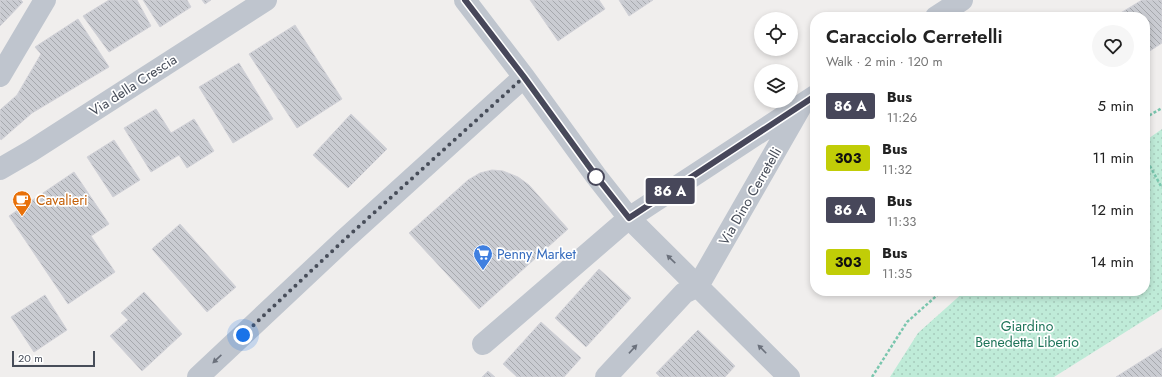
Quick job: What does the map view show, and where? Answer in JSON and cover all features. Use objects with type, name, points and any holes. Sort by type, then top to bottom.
[{"type":"street","points":[[0,76],[45,0]]},
{"type":"street","name":"Via della Crescia","points":[[1,167],[31,151],[266,0]]},
{"type":"street","points":[[465,0],[629,218],[789,377]]},
{"type":"street","points":[[944,12],[962,0]]},
{"type":"street","points":[[198,377],[350,247],[524,77]]},
{"type":"street","name":"Via Dino Cerretelli","points":[[483,344],[629,218],[808,100]]},
{"type":"street","name":"Via Dino Cerretelli","points":[[698,286],[808,100]]},
{"type":"street","points":[[606,377],[684,294],[698,286]]},
{"type":"path","points":[[1150,115],[1162,108]]},
{"type":"path","points":[[1150,166],[1162,188]]},
{"type":"path","points":[[872,377],[907,322],[936,296]]},
{"type":"green space","name":"Giardino Benedetta Liberio","points":[[1162,129],[1162,309],[1054,377],[890,377],[918,333],[959,296],[1150,296],[1150,137]]},
{"type":"building","points":[[0,0],[21,0],[23,2],[0,26]]},
{"type":"building","points":[[109,0],[137,0],[151,26],[109,52],[83,16]]},
{"type":"building","points":[[143,0],[187,0],[191,7],[160,27]]},
{"type":"building","points":[[202,0],[211,0],[205,4]]},
{"type":"building","points":[[530,0],[599,0],[605,9],[558,41]]},
{"type":"building","points":[[619,0],[653,0],[629,16]]},
{"type":"building","points":[[1142,0],[1162,0],[1162,43],[1150,51],[1150,12],[1122,12]]},
{"type":"building","points":[[78,19],[109,67],[32,113],[17,95],[41,54],[35,47]]},
{"type":"building","points":[[295,25],[342,99],[297,128],[249,54]]},
{"type":"building","points":[[239,63],[273,119],[233,143],[199,87]]},
{"type":"building","points":[[17,95],[32,113],[1,140],[0,110]]},
{"type":"building","points":[[156,109],[171,133],[194,119],[214,151],[187,168],[179,155],[151,172],[124,128]]},
{"type":"building","points":[[351,114],[387,149],[348,188],[313,155]]},
{"type":"building","points":[[114,140],[140,180],[113,197],[87,157]]},
{"type":"building","name":"Penny Market","points":[[492,170],[503,171],[518,177],[529,185],[568,229],[479,309],[409,233],[468,180],[480,173]]},
{"type":"building","points":[[74,172],[109,224],[91,236],[115,272],[68,304],[9,216]]},
{"type":"building","points":[[180,224],[236,287],[207,312],[152,249]]},
{"type":"building","points":[[599,269],[631,298],[586,347],[555,318]]},
{"type":"building","points":[[144,292],[182,334],[142,371],[110,336],[128,320],[121,313]]},
{"type":"building","points":[[45,295],[67,330],[34,352],[11,317]]},
{"type":"building","points":[[541,322],[581,358],[564,377],[517,377],[503,364]]},
{"type":"building","points":[[698,330],[735,366],[725,377],[660,377],[656,373]]},
{"type":"building","points":[[1162,348],[1162,377],[1116,377]]},
{"type":"building","points":[[488,371],[495,377],[482,377]]},
{"type":"bus line","points":[[465,0],[629,218],[810,99]]},
{"type":"place","name":"Cavalieri","points":[[22,217]]},
{"type":"place","name":"Penny Market","points":[[483,271]]},
{"type":"route","points":[[243,335],[344,240],[524,77],[596,177]]}]
